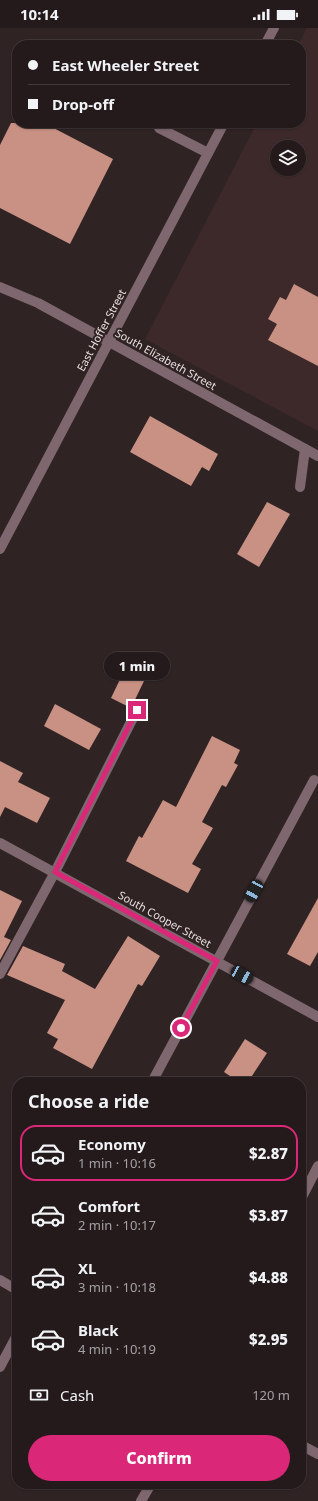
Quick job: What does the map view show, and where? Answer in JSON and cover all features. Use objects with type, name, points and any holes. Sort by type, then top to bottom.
[{"type":"street","points":[[268,40],[274,28]]},
{"type":"street","points":[[159,128],[208,153]]},
{"type":"street","name":"East Hoffer Street","points":[[0,549],[221,128]]},
{"type":"street","name":"South Elizabeth Street","points":[[0,287],[38,302],[318,456]]},
{"type":"street","points":[[300,486],[305,449]]},
{"type":"street","points":[[0,974],[55,872],[137,710]]},
{"type":"street","points":[[155,1077],[314,780]]},
{"type":"street","name":"South Cooper Street","points":[[0,843],[318,1017]]},
{"type":"street","points":[[306,1189],[318,1166]]},
{"type":"street","points":[[0,1280],[12,1287]]},
{"type":"street","points":[[0,1367],[12,1344]]},
{"type":"street","points":[[306,1448],[318,1454]]},
{"type":"street","points":[[141,1501],[148,1489]]},
{"type":"shaded area","points":[[307,28],[318,28],[318,431],[145,339],[254,128],[306,128],[306,40],[301,40]]},
{"type":"building","points":[[11,123],[12,128],[54,128],[113,159],[70,244],[0,208],[0,145]]},
{"type":"building","points":[[294,284],[318,297],[318,366],[268,340],[277,324],[268,319],[280,297],[286,300]]},
{"type":"building","points":[[150,416],[218,454],[209,471],[202,467],[191,486],[130,452]]},
{"type":"building","points":[[267,502],[290,514],[259,567],[237,554]]},
{"type":"building","points":[[124,671],[144,681],[131,708],[111,698]]},
{"type":"building","points":[[55,704],[101,729],[89,750],[44,726]]},
{"type":"building","points":[[212,736],[240,750],[234,763],[238,765],[226,787],[222,785],[202,822],[213,828],[192,864],[201,869],[188,893],[126,861],[139,836],[142,838],[163,800],[176,807]]},
{"type":"building","points":[[0,761],[23,773],[18,782],[50,798],[37,823],[5,807],[0,817]]},
{"type":"building","points":[[0,890],[22,901],[4,937],[11,940],[0,960]]},
{"type":"building","points":[[318,898],[318,952],[310,966],[287,954]]},
{"type":"building","points":[[128,936],[160,956],[142,986],[138,984],[92,1069],[53,1048],[58,1039],[47,1033],[65,1000],[7,975],[23,946],[65,964],[62,971],[95,989]]},
{"type":"building","points":[[245,1039],[267,1053],[251,1077],[232,1077],[224,1072]]},
{"type":"route","points":[[137,710],[55,872],[217,961],[181,1028]]}]
